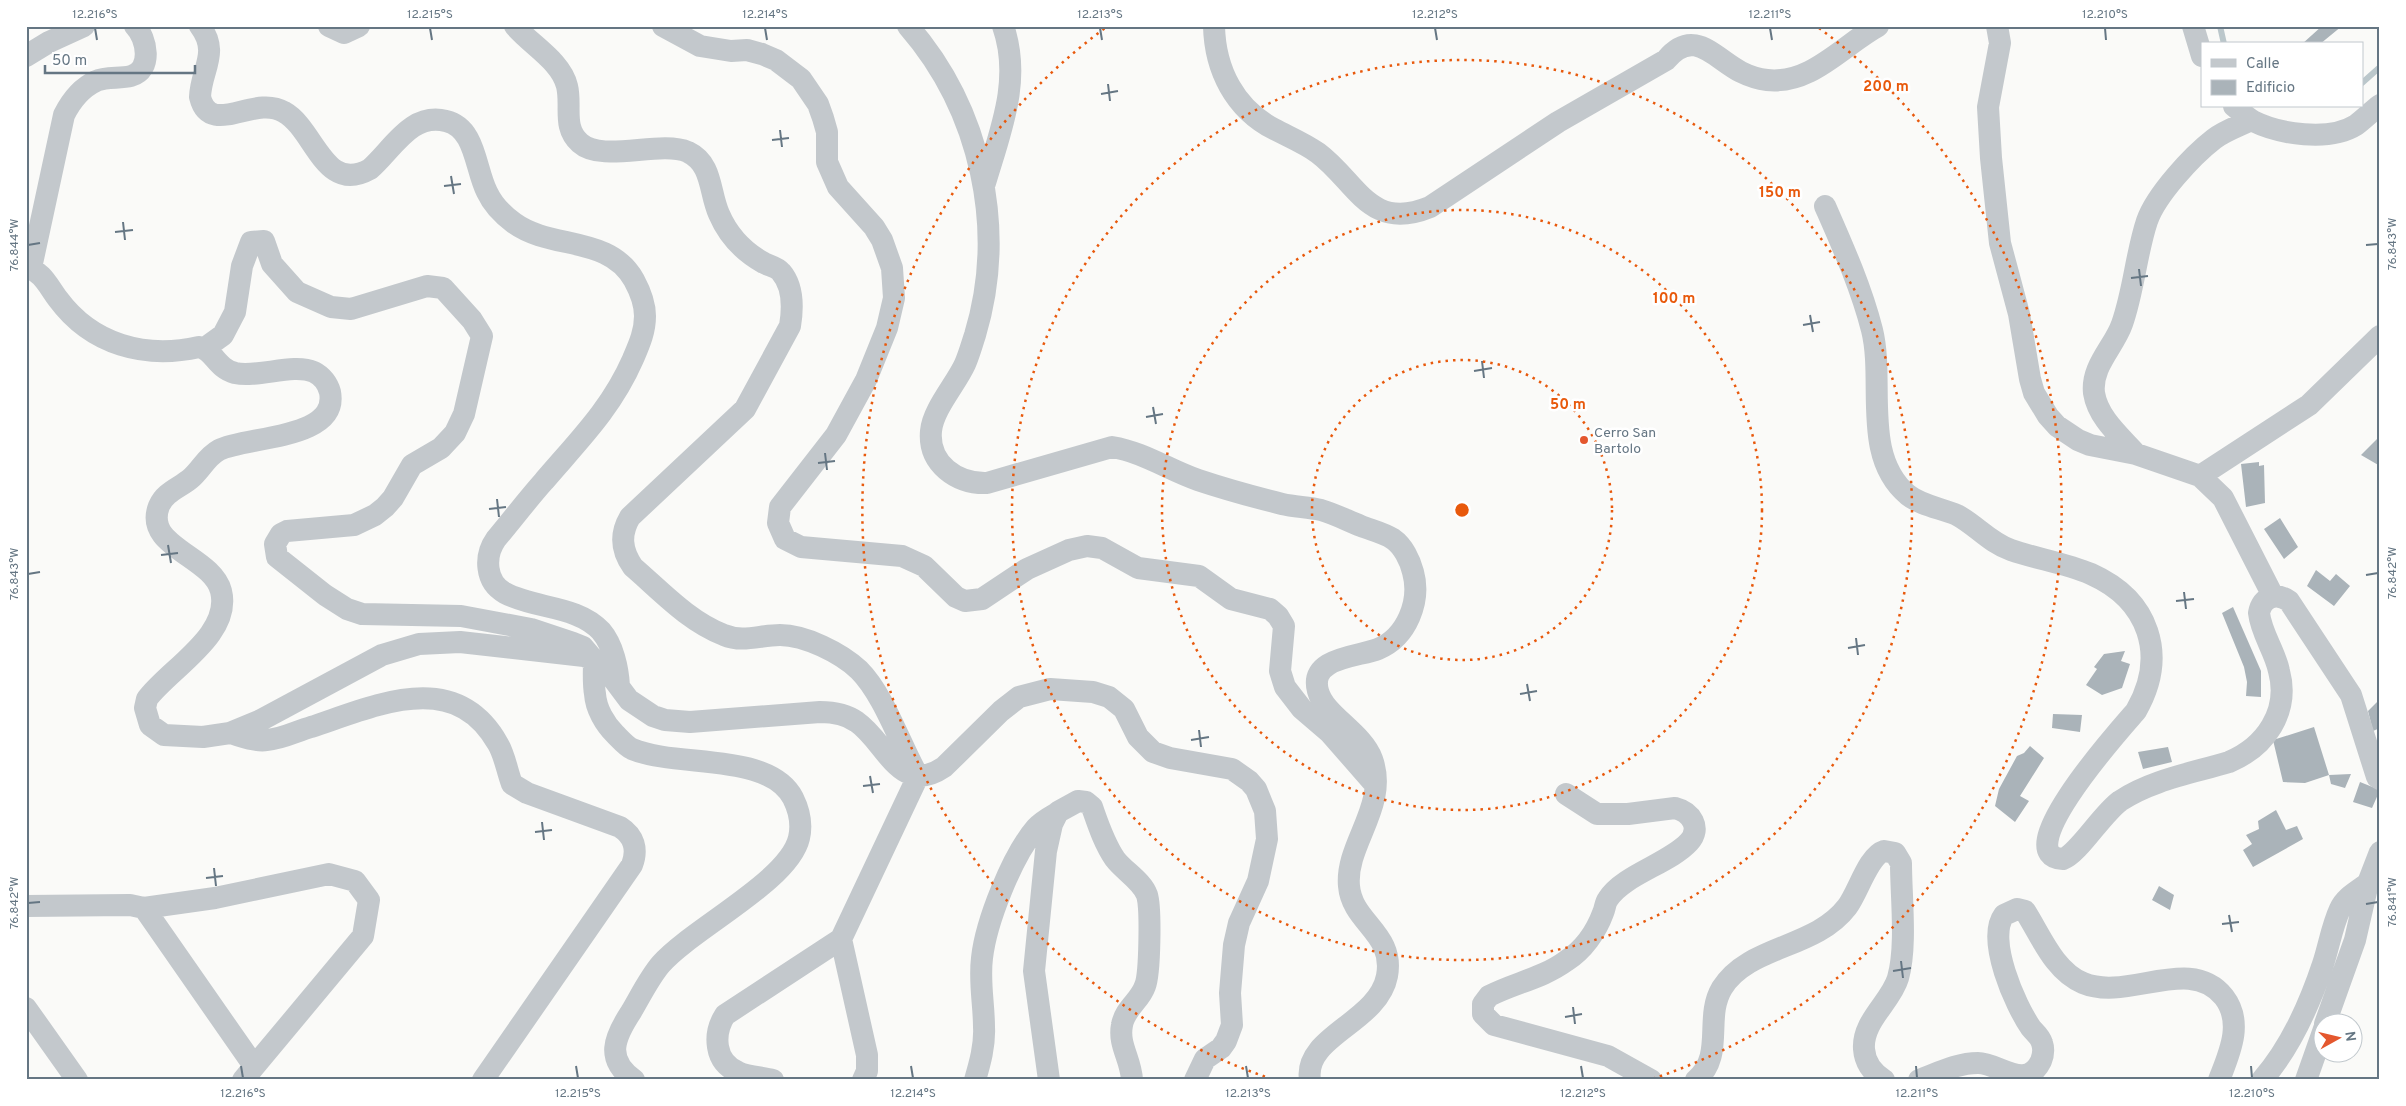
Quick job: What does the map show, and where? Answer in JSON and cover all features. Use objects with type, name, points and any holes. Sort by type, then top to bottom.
[{"type":"street","points":[[26,56],[84,26]]},
{"type":"street","points":[[135,26],[144,38],[146,45],[146,54],[139,70],[133,76],[97,80],[75,97],[64,115],[29,268],[46,280],[68,312],[82,325],[115,343],[131,349],[165,352],[199,347],[205,348],[223,368],[237,373],[306,370],[314,372],[326,383],[330,399],[329,406],[321,420],[304,428],[230,446],[212,455],[192,478],[170,491],[160,505],[157,514],[160,531],[172,544],[208,570],[218,584],[222,603],[221,614],[210,633],[187,660],[147,699],[146,717],[156,732],[164,735],[204,737],[230,733],[261,720],[382,655],[420,644],[460,642],[584,656],[594,660]]},
{"type":"street","points":[[200,26],[207,37],[210,52],[200,96],[202,104],[211,114],[225,115],[262,106],[281,110],[298,122],[326,164],[333,170],[348,175],[364,173],[370,169],[412,126],[429,119],[448,121],[464,131],[487,193],[504,215],[516,224],[541,236],[598,250],[617,261],[632,276],[643,302],[644,330],[640,344],[621,386],[604,411],[496,539],[491,546],[488,561],[492,578],[504,592],[569,613],[590,623],[601,632],[615,661],[619,688]]},
{"type":"street","points":[[329,26],[344,33],[359,26]]},
{"type":"street","points":[[515,26],[562,74],[567,85],[568,122],[580,143],[594,151],[672,149],[695,157],[702,163],[710,177],[715,207],[729,233],[752,255],[780,270],[790,290],[792,314],[790,326],[745,409],[630,517],[623,534],[624,552],[628,560],[695,621],[725,636],[745,640],[781,635],[814,643],[844,658],[857,669],[875,690],[918,776]]},
{"type":"street","points":[[663,26],[700,46],[723,50],[747,50],[762,54],[776,60],[801,79],[818,104],[823,118],[827,132],[827,162],[838,187],[874,227],[885,247],[892,268],[894,298],[887,328],[866,380],[836,435],[780,506],[778,523],[786,539],[801,547],[902,556],[924,566],[956,597],[965,601],[982,599],[1027,569],[1069,550],[1087,546],[1102,548],[1138,568],[1199,576],[1231,599],[1270,609],[1278,616],[1284,626],[1280,671],[1285,687],[1302,709],[1330,733],[1376,786]]},
{"type":"street","points":[[908,26],[932,56],[958,103],[978,157],[984,186],[988,246],[982,306],[965,364],[933,421],[932,443],[940,463],[956,478],[966,482],[987,483],[1112,447],[1126,450],[1196,480],[1284,504],[1322,510],[1393,539],[1408,558],[1414,575],[1416,593],[1410,616],[1398,636],[1379,649],[1327,666],[1321,671],[1317,687],[1323,702],[1367,748],[1374,767],[1376,786],[1374,798],[1352,861],[1349,885],[1355,907],[1380,936],[1385,948],[1388,974],[1379,998],[1371,1008],[1316,1052],[1309,1068],[1310,1080]]},
{"type":"street","points":[[984,186],[1010,92],[1011,56],[1003,26]]},
{"type":"street","points":[[1214,26],[1215,42],[1223,74],[1239,101],[1262,122],[1319,153],[1369,205],[1389,213],[1399,214],[1410,214],[1430,207],[1558,122],[1666,60],[1679,48],[1687,46],[1702,47],[1719,55],[1741,72],[1755,78],[1782,80],[1808,73],[1878,26]]},
{"type":"street","points":[[1997,26],[2000,42],[1988,107],[2000,243],[2019,314],[2030,379],[2040,405],[2052,421],[2067,434],[2090,445],[2136,454],[2200,476],[2223,498],[2273,596]]},
{"type":"street","points":[[2192,26],[2201,53]]},
{"type":"street","points":[[2136,454],[2107,422],[2098,408],[2094,392],[2095,376],[2120,330],[2128,307],[2148,219],[2169,183],[2242,113],[2288,132],[2324,133],[2354,126],[2380,105]]},
{"type":"street","points":[[1825,206],[1851,265],[1872,331],[1878,368],[1876,396],[1880,447],[1889,472],[1908,495],[1927,505],[1958,516],[2009,550],[2090,574],[2117,588],[2136,609],[2148,634],[2152,665],[2144,696],[2136,711],[2071,792],[2055,818],[2049,840],[2050,852],[2053,856],[2063,859],[2073,854],[2098,821],[2119,802],[2142,788],[2242,757],[2264,739],[2275,720],[2281,700],[2279,671],[2259,613],[2263,602],[2273,596],[2279,596],[2289,601],[2351,696],[2377,777],[2380,779]]},
{"type":"street","points":[[205,348],[223,335],[234,312],[242,266],[251,242],[264,241],[272,264],[297,292],[331,307],[351,309],[427,286],[443,288],[472,320],[482,336],[464,414],[456,433],[442,448],[412,465],[393,498],[375,515],[354,524],[287,531],[281,534],[275,544],[277,557],[325,595],[347,608],[362,614],[461,616],[531,629],[578,645],[612,676],[619,688],[640,709],[653,716],[677,722],[820,712],[840,714],[858,723],[866,730],[902,770],[918,776],[936,773],[944,767],[1010,704],[1030,693],[1050,689],[1093,692],[1109,697],[1124,709],[1138,737],[1153,752],[1170,758],[1223,766],[1241,774],[1249,781],[1262,799],[1267,839],[1258,881],[1239,923],[1234,945],[1230,969],[1232,1017],[1230,1033],[1221,1048],[1205,1059],[1195,1080]]},
{"type":"street","points":[[2200,476],[2309,405],[2380,336]]},
{"type":"street","points":[[594,660],[594,696],[606,725],[630,748],[671,760],[752,768],[763,771],[774,776],[790,793],[799,814],[800,826],[796,849],[782,868],[706,926],[661,964],[616,1038],[616,1057],[620,1067],[634,1080]]},
{"type":"street","points":[[230,733],[266,741],[393,700],[423,697],[438,699],[467,711],[491,733],[500,746],[512,784],[528,793],[620,827],[630,835],[636,849],[632,865],[483,1080]]},
{"type":"street","points":[[773,1080],[738,1072],[725,1062],[718,1047],[718,1030],[721,1022],[725,1015],[841,939],[918,776]]},
{"type":"street","points":[[1566,794],[1597,814],[1628,814],[1675,808],[1683,810],[1693,821],[1694,834],[1686,845],[1624,885],[1608,899],[1593,933],[1566,961],[1553,969],[1489,996],[1483,1004],[1483,1014],[1489,1023],[1494,1025],[1608,1056],[1651,1080]]},
{"type":"street","points":[[975,1080],[980,1063],[984,1028],[980,994],[982,958],[992,916],[1018,855],[1036,827],[1078,801],[1086,802],[1092,807],[1113,856],[1147,895],[1149,909],[1148,972],[1145,988],[1125,1015],[1121,1035],[1122,1045],[1131,1063],[1132,1080]]},
{"type":"street","points":[[1049,1080],[1034,972],[1046,851],[1052,824],[1058,812]]},
{"type":"street","points":[[1696,1080],[1703,1074],[1712,1058],[1713,1012],[1719,994],[1728,980],[1746,964],[1811,936],[1836,920],[1856,894],[1874,857],[1884,851],[1895,854],[1901,863],[1901,960],[1898,980],[1867,1030],[1864,1049],[1870,1068],[1884,1080]]},
{"type":"street","points":[[2329,1014],[2355,940],[2368,884],[2380,852]]},
{"type":"street","points":[[26,906],[130,905],[144,908],[215,898],[329,874],[355,880],[369,900],[363,936],[248,1073],[144,908]]},
{"type":"street","points":[[2262,1080],[2276,1064],[2302,1019],[2323,965],[2340,908],[2347,898],[2368,884]]},
{"type":"street","points":[[1919,1080],[1956,1066],[1978,1063],[1995,1066],[2004,1072],[2018,1076],[2026,1075],[2038,1067],[2044,1051],[2042,1042],[2032,1029],[2011,993],[2003,968],[1997,928],[2004,915],[2017,909],[2024,911],[2063,970],[2082,983],[2092,987],[2115,989],[2188,978],[2205,982],[2220,992],[2232,1011],[2234,1027],[2228,1055],[2219,1080]]},
{"type":"street","points":[[841,939],[867,1055],[867,1071],[863,1080]]},
{"type":"street","points":[[26,1008],[77,1080]]},
{"type":"street","points":[[2306,1080],[2314,1057]]},
{"type":"building","points":[[2322,26],[2342,26],[2322,42],[2304,42]]},
{"type":"building","points":[[2380,436],[2380,466],[2361,455]]},
{"type":"building","points":[[2259,462],[2259,466],[2264,465],[2265,503],[2246,507],[2241,464]]},
{"type":"building","points":[[2280,518],[2298,547],[2284,559],[2264,529]]},
{"type":"building","points":[[2316,570],[2330,581],[2336,574],[2350,586],[2334,606],[2307,586]]},
{"type":"building","points":[[2233,607],[2261,671],[2261,697],[2246,696],[2247,682],[2244,667],[2222,613]]},
{"type":"building","points":[[2125,651],[2121,661],[2130,664],[2122,688],[2102,695],[2086,685],[2097,669],[2094,667],[2104,654]]},
{"type":"building","points":[[2378,701],[2380,728],[2373,731],[2368,711]]},
{"type":"building","points":[[2053,714],[2082,715],[2080,732],[2052,728]]},
{"type":"building","points":[[2314,727],[2329,775],[2305,783],[2283,782],[2273,740]]},
{"type":"building","points":[[2030,746],[2044,758],[2020,796],[2029,801],[2015,822],[1995,806],[1999,789],[2017,756],[2024,753]]},
{"type":"building","points":[[2168,747],[2172,762],[2143,769],[2138,752]]},
{"type":"building","points":[[2351,774],[2345,788],[2331,784],[2329,775]]},
{"type":"building","points":[[2360,782],[2380,790],[2372,808],[2353,802]]},
{"type":"building","points":[[2276,810],[2286,830],[2297,826],[2303,839],[2253,867],[2243,850],[2252,844],[2246,835],[2259,829],[2258,821]]},
{"type":"building","points":[[2159,886],[2174,895],[2170,910],[2152,900]]},
{"type":"waterway","points":[[2220,26],[2224,42]]},
{"type":"waterway","points":[[2364,81],[2380,67]]},
{"type":"place","name":"Cerro San Bartolo","points":[[1584,440]]}]
